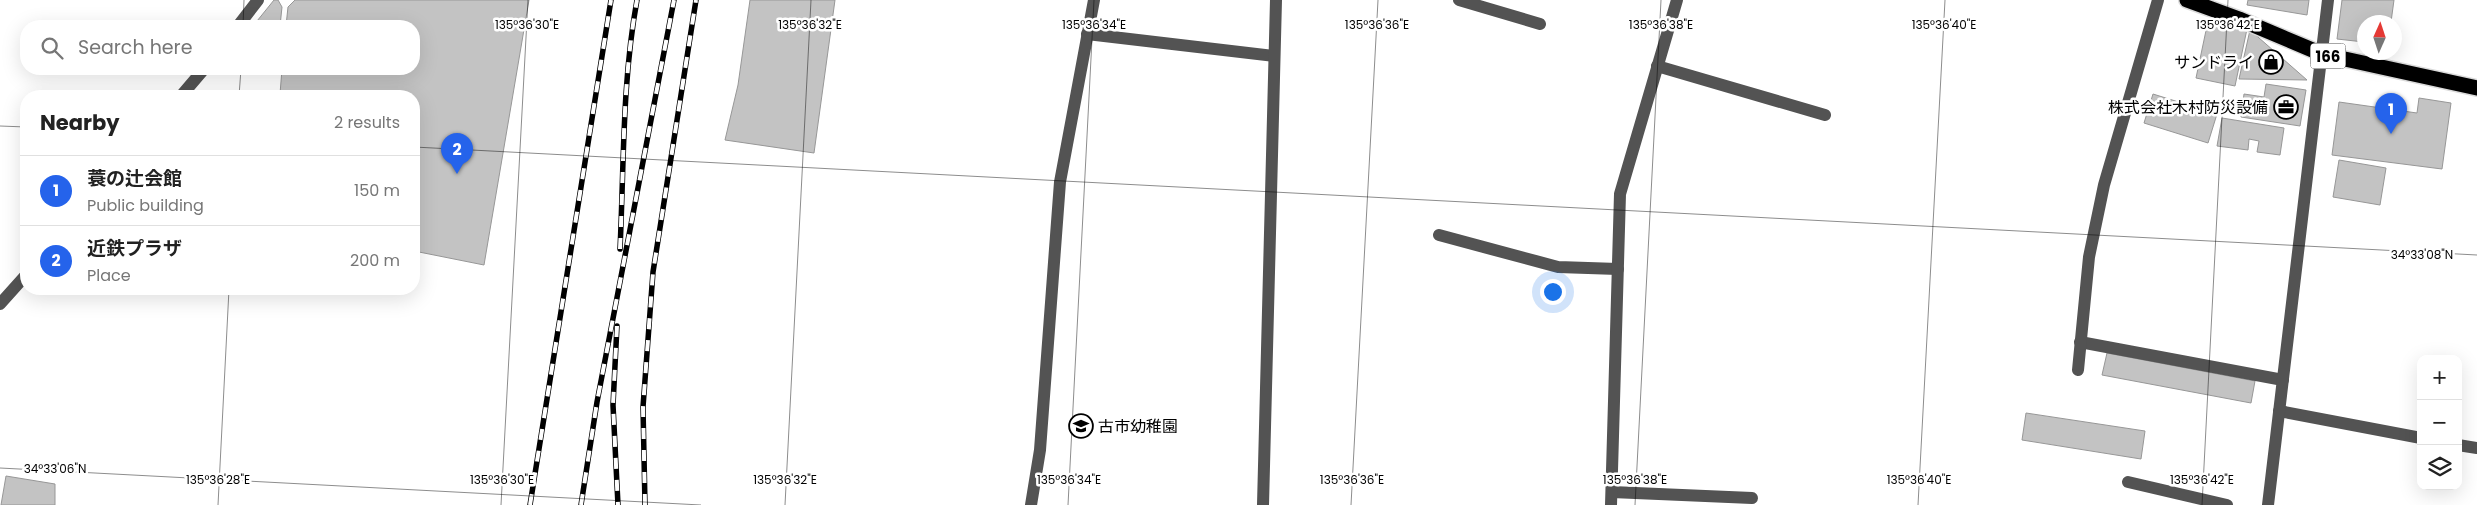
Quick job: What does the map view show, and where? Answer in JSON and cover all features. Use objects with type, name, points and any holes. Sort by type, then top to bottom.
[{"type":"highway","name":"166","points":[[2187,0],[2239,19],[2322,54],[2477,88]]},
{"type":"street","points":[[243,20],[258,0]]},
{"type":"street","points":[[1031,505],[1040,450],[1060,182],[1094,0]]},
{"type":"street","points":[[1263,505],[1276,0]]},
{"type":"street","points":[[1459,0],[1540,24]]},
{"type":"street","points":[[1677,0],[1620,194],[1612,499],[1752,498]]},
{"type":"street","points":[[2078,370],[2089,257],[2104,185],[2158,0]]},
{"type":"street","points":[[2268,505],[2328,0]]},
{"type":"street","points":[[1087,34],[1274,56]]},
{"type":"street","points":[[1657,66],[1825,115]]},
{"type":"street","points":[[186,90],[199,75]]},
{"type":"street","points":[[1439,234],[1558,267],[1618,269]]},
{"type":"street","points":[[0,304],[20,282]]},
{"type":"street","points":[[2080,342],[2283,380]]},
{"type":"street","points":[[2279,411],[2417,437]]},
{"type":"street","points":[[2462,445],[2477,448]]},
{"type":"street","points":[[2128,482],[2227,505]]},
{"type":"building","points":[[274,0],[278,0],[282,7],[281,20],[258,20]]},
{"type":"building","points":[[295,0],[529,0],[484,265],[420,252],[420,90],[280,90],[282,75],[420,75],[420,20],[287,20],[288,7]]},
{"type":"building","points":[[750,0],[835,0],[814,153],[725,140],[738,85]]},
{"type":"building","points":[[2248,0],[2309,0],[2307,15],[2247,5]]},
{"type":"building","points":[[2342,0],[2394,0],[2392,15],[2357,15],[2357,41],[2337,39]]},
{"type":"building","points":[[2208,21],[2247,29],[2235,86],[2196,78]]},
{"type":"building","points":[[2250,30],[2307,80],[2239,79]]},
{"type":"building","points":[[2266,84],[2306,90],[2300,126],[2241,117],[2244,94],[2264,97]]},
{"type":"building","points":[[2153,94],[2217,114],[2208,143],[2144,123]]},
{"type":"building","points":[[2419,98],[2451,103],[2442,169],[2332,155],[2339,102],[2417,113]]},
{"type":"building","points":[[2222,118],[2284,128],[2280,155],[2257,152],[2259,141],[2249,139],[2248,150],[2217,146]]},
{"type":"building","points":[[2339,160],[2386,168],[2380,205],[2333,197]]},
{"type":"building","points":[[2107,353],[2255,381],[2251,403],[2102,375]]},
{"type":"building","points":[[2026,413],[2145,431],[2141,459],[2022,440]]},
{"type":"building","points":[[6,476],[55,484],[55,505],[1,505]]},
{"type":"railway","points":[[530,505],[611,0]]},
{"type":"railway","points":[[620,249],[626,93],[637,0]]},
{"type":"railway","points":[[581,505],[597,402],[674,0]]},
{"type":"railway","points":[[645,505],[643,407],[653,272],[696,0]]},
{"type":"railway","points":[[617,326],[613,405],[618,505]]},
{"type":"place","name":"サンドライ","points":[[2271,62]]},
{"type":"place","name":"株式会社木村防災設備","points":[[2286,107]]},
{"type":"place","name":"蓑の辻会館","points":[[2391,134]]},
{"type":"place","name":"近鉄プラザ","points":[[457,174]]},
{"type":"place","name":"古市幼稚園","points":[[1081,426]]}]
